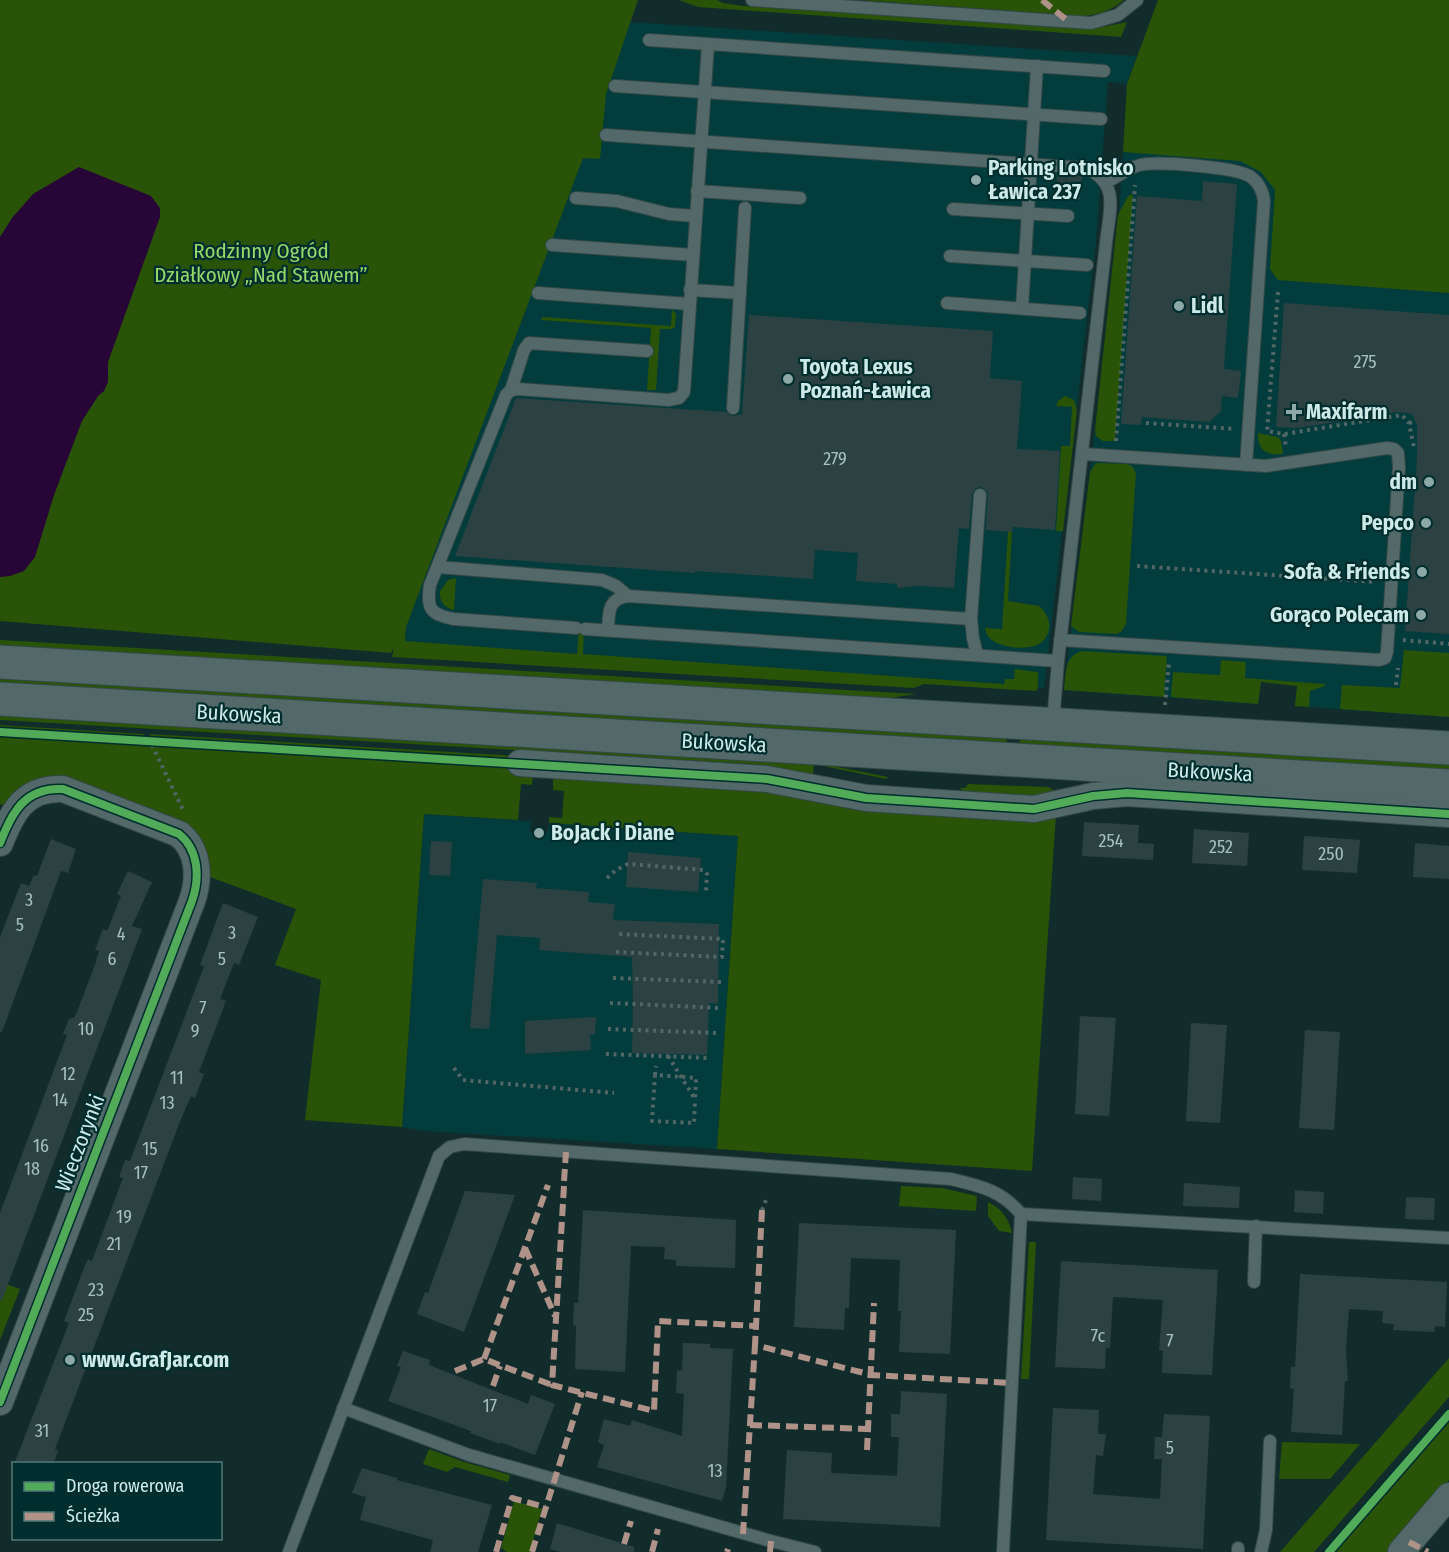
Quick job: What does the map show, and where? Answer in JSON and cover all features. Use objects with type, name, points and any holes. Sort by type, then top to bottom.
[{"type":"main road","name":"Bukowska","points":[[0,662],[1449,748]]},
{"type":"main road","name":"Bukowska","points":[[0,699],[1449,786]]},
{"type":"street","points":[[520,763],[767,779],[866,798],[1034,809],[1092,796],[1127,793],[1449,814]]},
{"type":"street","name":"Wieczorynki","points":[[0,843],[13,814],[27,799],[45,791],[68,790],[174,831],[190,847],[195,859],[196,882],[194,896],[6,1370],[0,1402]]},
{"type":"street","points":[[1401,1552],[1449,1496]]},
{"type":"lane","points":[[752,0],[1091,22],[1118,15],[1137,0]]},
{"type":"lane","points":[[649,40],[1104,71]]},
{"type":"lane","points":[[511,390],[668,400],[679,398],[684,392],[708,45]]},
{"type":"lane","points":[[1022,308],[1037,66]]},
{"type":"lane","points":[[615,86],[1101,119]]},
{"type":"lane","points":[[606,135],[1086,168],[1100,175],[1106,182],[1110,190],[1106,243],[1060,640],[1053,724]]},
{"type":"lane","points":[[1106,182],[1134,166],[1156,164],[1235,170],[1252,178],[1263,192],[1246,465]]},
{"type":"lane","points":[[697,191],[800,198]]},
{"type":"lane","points":[[576,198],[617,201],[669,214],[695,216]]},
{"type":"lane","points":[[733,408],[745,208]]},
{"type":"lane","points":[[953,209],[1068,216]]},
{"type":"lane","points":[[552,245],[693,255]]},
{"type":"lane","points":[[950,256],[1087,265]]},
{"type":"lane","points":[[690,290],[740,293]]},
{"type":"lane","points":[[538,293],[690,304]]},
{"type":"lane","points":[[947,303],[1080,312]]},
{"type":"lane","points":[[647,351],[530,343],[524,350],[511,390],[506,395],[430,585],[428,597],[430,608],[437,616],[1058,661]]},
{"type":"lane","points":[[1060,640],[1379,660],[1385,658],[1387,652],[1399,467],[1398,453],[1394,449],[1387,448],[1266,466],[1083,454]]},
{"type":"lane","points":[[977,656],[972,638],[971,619],[980,495]]},
{"type":"lane","points":[[438,567],[602,580],[616,586],[628,596]]},
{"type":"lane","points":[[608,630],[612,603],[618,598],[628,596],[971,619]]},
{"type":"lane","points":[[289,1552],[439,1156],[450,1147],[464,1144],[951,1179],[996,1192],[1011,1201],[1022,1214],[1003,1552]]},
{"type":"lane","points":[[1022,1214],[1449,1238]]},
{"type":"lane","points":[[1254,1282],[1256,1226]]},
{"type":"lane","points":[[343,1408],[469,1455],[743,1534],[815,1552]]},
{"type":"lane","points":[[1261,1552],[1266,1530],[1270,1441]]},
{"type":"path","points":[[1115,456],[1135,184]]},
{"type":"path","points":[[1409,423],[1415,421]]},
{"type":"path","points":[[1146,423],[1268,431]]},
{"type":"path","points":[[1137,566],[1391,584]]},
{"type":"path","points":[[1400,640],[1449,644]]},
{"type":"path","points":[[1165,706],[1170,647]]},
{"type":"path","points":[[153,742],[187,817]]},
{"type":"path","points":[[607,878],[628,864],[704,870],[707,874],[706,892]]},
{"type":"path","points":[[616,952],[722,957],[723,939],[618,934]]},
{"type":"path","points":[[613,978],[721,982]]},
{"type":"path","points":[[610,1003],[720,1008]]},
{"type":"path","points":[[608,1029],[718,1033]]},
{"type":"path","points":[[606,1054],[709,1058]]},
{"type":"path","points":[[668,1056],[695,1099]]},
{"type":"path","points":[[655,1075],[696,1078],[694,1123],[652,1121],[655,1075],[656,1066]]},
{"type":"path","points":[[454,1068],[463,1080],[614,1093]]},
{"type":"path","points":[[762,1210],[766,1200]]},
{"type":"shaded area","name":"Toyota Lexus Poznań-Ławica","points":[[630,22],[1137,56],[1127,83],[1449,273],[1449,717],[1295,706],[1297,686],[1261,682],[1258,704],[1064,690],[1117,246],[1127,84],[1108,82],[1096,242],[1044,688],[395,643]]},
{"type":"shaded area","points":[[79,167],[151,196],[160,208],[160,217],[108,362],[108,382],[82,421],[54,495],[35,557],[24,571],[0,577],[0,237],[12,218],[33,194]]},
{"type":"shaded area","points":[[424,814],[531,821],[530,832],[547,834],[549,823],[738,836],[717,1149],[426,1131],[402,1127]]},
{"type":"green space","name":"Rodzinny Ogród Działkowy „Nad Stawem”","points":[[0,0],[638,0],[606,94],[600,159],[583,158],[406,627],[405,641],[577,654],[579,627],[584,628],[583,654],[1004,684],[1005,679],[1014,679],[1015,669],[1038,672],[1038,688],[1036,691],[924,684],[914,688],[392,657],[394,647],[391,653],[0,621]]},
{"type":"green space","points":[[679,0],[717,0],[743,6],[1082,28],[1097,28],[1127,22],[1121,37],[698,7]]},
{"type":"green space","points":[[859,0],[1124,0],[1105,11],[1083,16]]},
{"type":"green space","points":[[1158,0],[1449,0],[1449,293],[1278,280],[1270,269],[1275,190],[1261,172],[1240,161],[1123,152],[1127,84]]},
{"type":"green space","points":[[1133,194],[1115,441],[1103,441],[1096,436],[1095,430],[1118,215],[1128,196]]},
{"type":"green space","points":[[672,310],[676,314],[675,327],[660,329],[656,390],[647,390],[651,328],[542,320],[542,317],[671,326]]},
{"type":"green space","points":[[1065,396],[1074,400],[1077,411],[1063,531],[1056,531],[1061,446],[1070,446],[1072,407],[1056,406],[1058,401]]},
{"type":"green space","points":[[1258,433],[1278,437],[1283,454],[1264,451],[1259,444]]},
{"type":"green space","points":[[1096,463],[1127,464],[1132,466],[1136,473],[1126,624],[1121,632],[1116,634],[1079,632],[1071,626],[1090,472]]},
{"type":"green space","points":[[1008,532],[1012,532],[1008,601],[1039,606],[1049,620],[1049,631],[1046,637],[1031,647],[1015,648],[999,644],[987,635],[985,628],[1002,629]]},
{"type":"green space","points":[[456,578],[454,610],[443,604],[440,591],[448,580]]},
{"type":"green space","points":[[0,640],[916,694],[883,699],[0,648]]},
{"type":"green space","points":[[1404,650],[1449,653],[1449,717],[1340,709],[1342,685],[1400,688]]},
{"type":"green space","points":[[1082,651],[1167,656],[1164,697],[1064,690],[1069,661],[1076,653]]},
{"type":"green space","points":[[1221,660],[1246,662],[1245,678],[1325,684],[1325,686],[1310,691],[1309,707],[1295,706],[1297,686],[1261,682],[1258,704],[1171,697],[1173,672],[1220,675]]},
{"type":"green space","points":[[0,675],[1007,736],[1006,746],[0,685]]},
{"type":"green space","points":[[0,712],[808,761],[888,777],[886,779],[814,764],[813,774],[752,764],[0,720]]},
{"type":"green space","points":[[0,725],[144,734],[144,737],[0,728]]},
{"type":"green space","points":[[150,734],[520,756],[520,759],[150,737]]},
{"type":"green space","points":[[0,736],[519,768],[533,773],[532,785],[521,784],[518,820],[424,814],[402,1127],[305,1120],[321,980],[275,965],[296,909],[210,877],[206,851],[199,838],[74,781],[4,806],[0,804]]},
{"type":"green space","points":[[1020,736],[1449,762],[1449,772],[1019,746]]},
{"type":"green space","points":[[553,774],[1056,815],[1032,1171],[717,1149],[738,836],[549,823],[549,817],[562,818],[564,791],[553,790]]},
{"type":"green space","points":[[968,784],[1048,787],[1055,791],[1036,796],[964,791],[959,788],[965,788]]},
{"type":"green space","points":[[901,1186],[942,1188],[977,1196],[976,1211],[899,1206]]},
{"type":"green space","points":[[988,1202],[1004,1214],[1012,1233],[999,1231],[988,1216]]},
{"type":"green space","points":[[1029,1242],[1036,1242],[1029,1379],[1021,1379]]},
{"type":"green space","points":[[0,1282],[20,1289],[0,1340]]},
{"type":"green space","points":[[1449,1358],[1449,1397],[1314,1552],[1280,1552]]},
{"type":"green space","points":[[1449,1421],[1449,1480],[1387,1552],[1335,1552]]},
{"type":"green space","points":[[1282,1442],[1360,1444],[1330,1479],[1279,1479]]},
{"type":"green space","points":[[429,1449],[510,1475],[508,1482],[455,1467],[447,1472],[423,1464]]},
{"type":"green space","points":[[514,1501],[542,1509],[530,1552],[507,1552],[501,1548]]},
{"type":"building","points":[[1057,174],[1082,176],[1080,200],[1056,198]]},
{"type":"building","name":"Lidl","points":[[1203,181],[1237,184],[1224,369],[1241,371],[1238,398],[1222,396],[1221,411],[1209,422],[1142,417],[1141,425],[1121,424],[1137,196],[1202,201]]},
{"type":"building","points":[[1284,303],[1449,315],[1449,634],[1405,631],[1417,459],[1417,425],[1412,414],[1398,412],[1297,428],[1276,427]]},
{"type":"building","points":[[749,315],[993,331],[990,378],[1022,381],[1017,449],[1060,451],[1055,530],[1013,527],[1012,532],[986,530],[988,492],[981,487],[976,488],[972,494],[969,529],[959,528],[954,588],[918,586],[897,588],[897,584],[856,581],[858,553],[815,550],[813,579],[455,556],[516,398],[726,412],[732,416],[742,414]]},
{"type":"building","points":[[1084,822],[1139,825],[1138,843],[1154,844],[1153,860],[1082,856]]},
{"type":"building","points":[[1194,829],[1249,833],[1247,866],[1192,863]]},
{"type":"building","points":[[1304,836],[1360,840],[1357,873],[1302,870]]},
{"type":"building","points":[[51,839],[76,849],[68,873],[61,871],[2,1032],[0,1032],[0,937],[21,883],[29,886],[34,875],[37,876]]},
{"type":"building","points":[[431,841],[452,842],[450,876],[429,875]]},
{"type":"building","points":[[1415,843],[1449,846],[1449,879],[1413,877]]},
{"type":"building","points":[[628,852],[701,858],[698,892],[626,887]]},
{"type":"building","points":[[128,871],[152,882],[132,926],[142,929],[2,1300],[0,1300],[0,1213],[67,1035],[63,1034],[69,1019],[74,1018],[77,1012],[95,965],[99,951],[95,950],[103,929],[107,931],[121,896],[117,894]]},
{"type":"building","points":[[483,879],[537,883],[536,888],[589,892],[588,902],[615,904],[613,920],[719,924],[718,1004],[709,1003],[707,1055],[632,1053],[632,957],[539,950],[540,938],[497,935],[489,1029],[470,1028]]},
{"type":"building","points":[[223,903],[258,917],[239,965],[234,963],[220,999],[226,1001],[199,1072],[204,1074],[195,1098],[191,1096],[181,1119],[55,1449],[58,1451],[54,1462],[15,1462],[69,1323],[64,1321],[84,1268],[88,1259],[92,1261],[123,1178],[119,1177],[125,1160],[130,1161],[204,966],[200,965]]},
{"type":"building","points":[[1080,1016],[1116,1018],[1109,1116],[1075,1114]]},
{"type":"building","points":[[596,1017],[595,1034],[590,1035],[591,1050],[525,1054],[525,1021]]},
{"type":"building","points":[[1191,1023],[1227,1025],[1220,1123],[1186,1121]]},
{"type":"building","points":[[1305,1030],[1340,1032],[1334,1130],[1299,1128]]},
{"type":"building","points":[[1073,1177],[1102,1179],[1101,1201],[1072,1199]]},
{"type":"building","points":[[1184,1183],[1240,1187],[1239,1208],[1183,1206]]},
{"type":"building","points":[[1295,1190],[1324,1192],[1323,1214],[1294,1212]]},
{"type":"building","points":[[465,1191],[515,1195],[464,1332],[417,1314],[425,1292],[428,1293]]},
{"type":"building","points":[[1406,1197],[1435,1198],[1434,1220],[1405,1219]]},
{"type":"building","points":[[583,1210],[736,1220],[735,1268],[676,1266],[676,1260],[664,1259],[665,1247],[631,1246],[625,1372],[575,1369],[574,1303],[578,1303]]},
{"type":"building","points":[[799,1223],[956,1230],[950,1354],[899,1352],[900,1260],[851,1258],[849,1308],[845,1308],[844,1330],[794,1327]]},
{"type":"building","points":[[1061,1261],[1218,1270],[1212,1375],[1162,1373],[1163,1351],[1159,1350],[1163,1300],[1113,1297],[1110,1348],[1106,1348],[1105,1369],[1055,1367]]},
{"type":"building","points":[[1300,1274],[1447,1282],[1445,1327],[1435,1326],[1434,1332],[1393,1330],[1394,1324],[1382,1323],[1383,1311],[1349,1309],[1346,1350],[1348,1381],[1345,1381],[1342,1435],[1291,1432],[1294,1389],[1290,1388],[1291,1367],[1295,1367]]},
{"type":"building","points":[[683,1343],[710,1344],[710,1348],[733,1349],[726,1487],[722,1501],[597,1467],[604,1445],[598,1442],[604,1419],[630,1426],[632,1420],[682,1436],[684,1394],[676,1393],[677,1371],[682,1370]]},
{"type":"building","points":[[403,1351],[430,1360],[429,1365],[528,1404],[531,1395],[555,1404],[535,1455],[388,1401],[401,1367],[397,1366]]},
{"type":"building","points":[[901,1391],[947,1394],[940,1527],[783,1519],[787,1450],[832,1453],[831,1473],[897,1476],[899,1437],[891,1437],[891,1414],[900,1414]]},
{"type":"building","points":[[1053,1408],[1099,1410],[1098,1434],[1106,1434],[1103,1456],[1096,1455],[1093,1494],[1160,1499],[1162,1459],[1154,1459],[1155,1437],[1162,1437],[1164,1414],[1210,1416],[1203,1549],[1046,1540]]},
{"type":"building","points":[[362,1468],[397,1478],[397,1480],[492,1505],[478,1552],[430,1552],[433,1540],[360,1520],[366,1497],[352,1493]]},
{"type":"building","points":[[557,1523],[634,1547],[634,1552],[561,1552],[550,1549]]},
{"type":"marked path","points":[[1042,0],[1069,22]]},
{"type":"marked path","points":[[564,1181],[566,1152]]},
{"type":"marked path","points":[[484,1359],[548,1185]]},
{"type":"marked path","points":[[564,1186],[552,1385],[654,1411],[658,1321],[756,1326]]},
{"type":"marked path","points":[[762,1210],[755,1345],[872,1375],[1012,1383]]},
{"type":"marked path","points":[[525,1248],[555,1316]]},
{"type":"marked path","points":[[867,1450],[874,1303]]},
{"type":"marked path","points":[[743,1534],[755,1345]]},
{"type":"marked path","points":[[455,1371],[484,1359],[552,1385]]},
{"type":"marked path","points":[[493,1386],[500,1366]]},
{"type":"marked path","points":[[532,1552],[582,1392]]},
{"type":"marked path","points":[[750,1425],[868,1429]]},
{"type":"marked path","points":[[496,1552],[512,1498],[545,1507]]},
{"type":"marked path","points":[[624,1544],[631,1521]]},
{"type":"marked path","points":[[652,1552],[658,1529]]},
{"type":"marked path","points":[[770,1552],[771,1541]]},
{"type":"marked path","points":[[1409,1542],[1428,1552]]},
{"type":"cycle path","points":[[0,732],[767,779],[866,798],[1034,809],[1093,796],[1127,793],[1449,814]]},
{"type":"cycle path","points":[[0,843],[15,812],[30,797],[50,789],[63,789],[179,834],[191,848],[197,874],[192,901],[0,1402]]},
{"type":"cycle path","points":[[1329,1552],[1449,1414]]},
{"type":"place","name":"Parking Lotnisko Ławica 237","points":[[976,180]]},
{"type":"place","name":"Lidl","points":[[1179,306]]},
{"type":"place","name":"Toyota Lexus Poznań-Ławica","points":[[788,379]]},
{"type":"place","name":"Maxifarm","points":[[1294,412]]},
{"type":"place","name":"dm","points":[[1429,482]]},
{"type":"place","name":"Pepco","points":[[1426,523]]},
{"type":"place","name":"Sofa & Friends","points":[[1422,572]]},
{"type":"place","name":"Gorąco Polecam","points":[[1421,615]]},
{"type":"place","name":"BoJack i Diane","points":[[539,833]]},
{"type":"place","name":"www.GrafJar.com","points":[[70,1360]]}]
